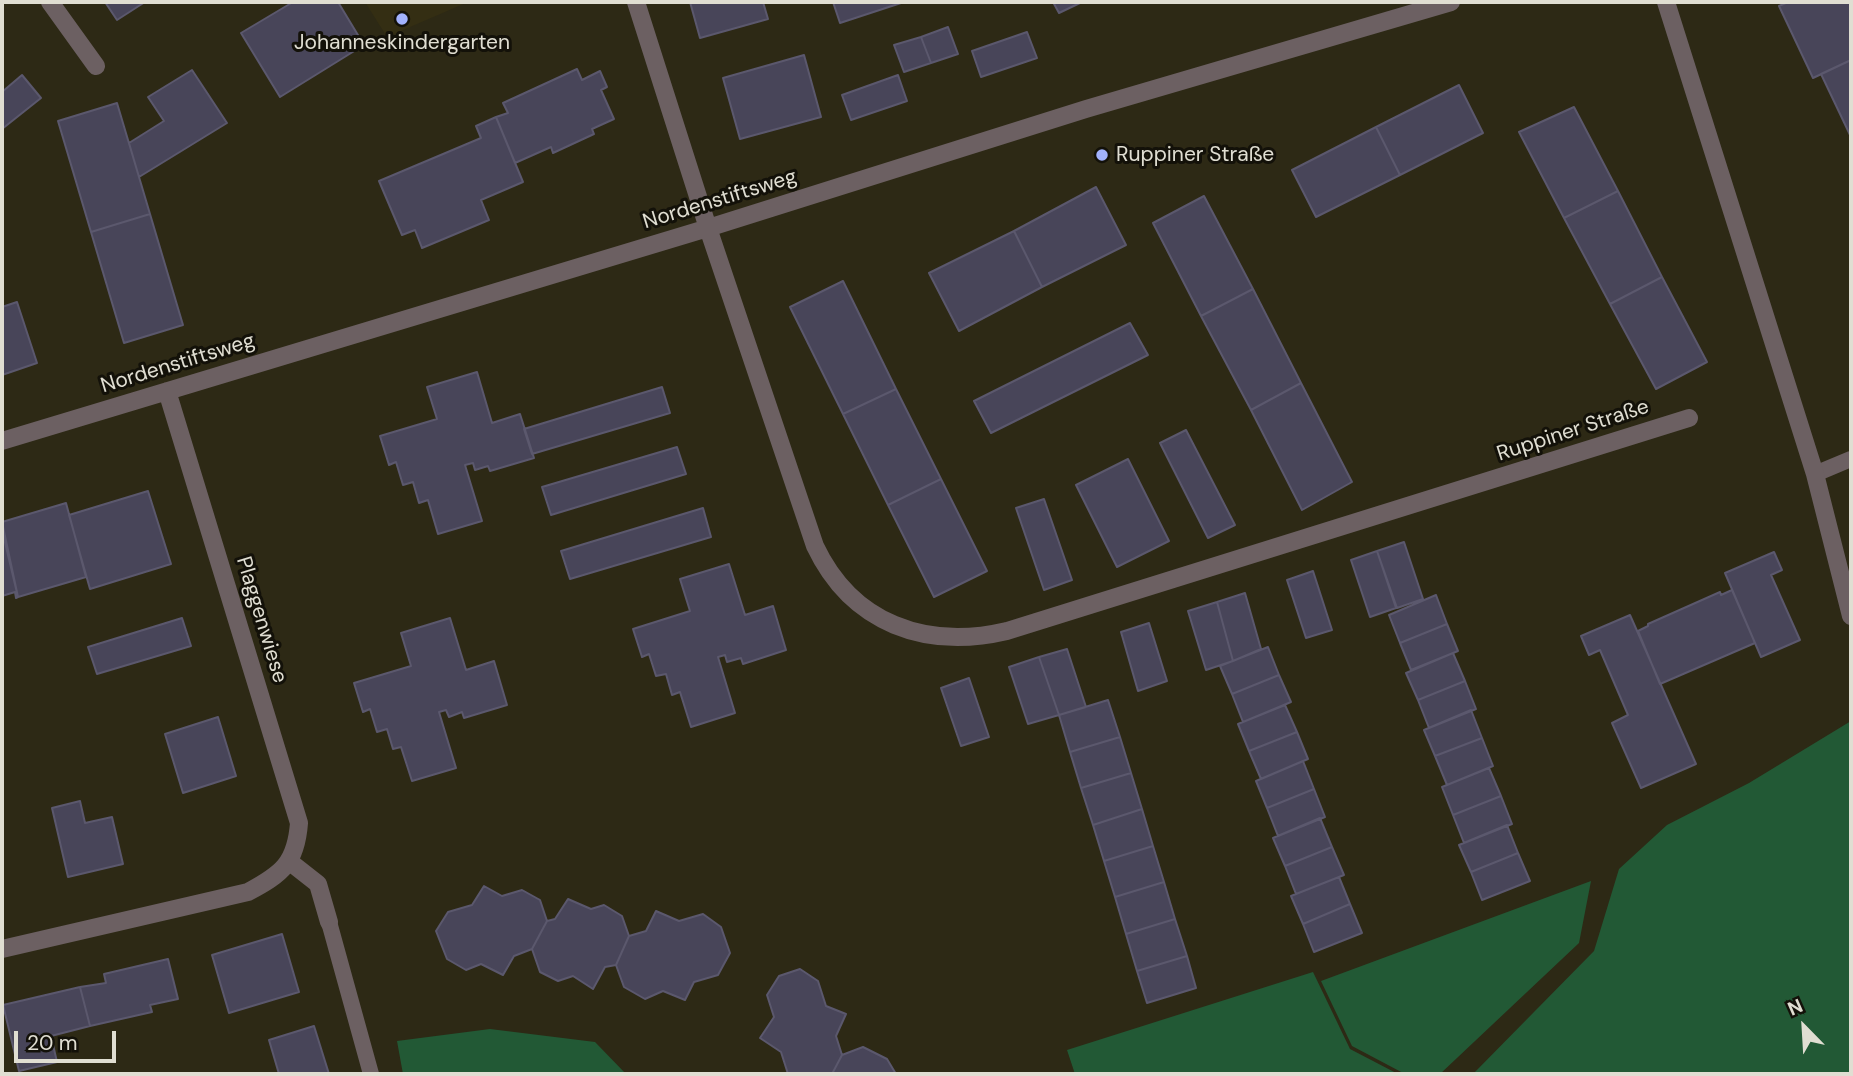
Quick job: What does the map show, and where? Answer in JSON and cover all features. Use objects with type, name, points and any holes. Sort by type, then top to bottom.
[{"type":"street","points":[[50,2],[96,66]]},
{"type":"street","name":"Ruppiner Straße","points":[[636,2],[808,527],[836,583],[866,609],[890,623],[917,633],[967,638],[1007,631],[1689,418]]},
{"type":"street","name":"Nordenstiftsweg","points":[[2,440],[708,228],[1086,109],[1451,2]]},
{"type":"street","points":[[1666,2],[1815,474],[1851,617]]},
{"type":"street","name":"Plaggenwiese","points":[[167,391],[299,823],[298,841],[289,862]]},
{"type":"street","points":[[2,949],[248,892],[274,878],[289,862],[318,884],[329,922]]},
{"type":"lane","points":[[1815,474],[1851,459]]},
{"type":"lane","points":[[329,922],[371,1074]]},
{"type":"shaded area","name":"Johanneskindergarten","points":[[365,2],[468,2],[387,37]]},
{"type":"green space","points":[[1851,721],[1851,1074],[1473,1074],[1594,951],[1619,869],[1667,825],[1749,783]]},
{"type":"green space","points":[[1591,881],[1579,943],[1440,1074],[1405,1074],[1352,1046],[1321,981]]},
{"type":"green space","points":[[1313,972],[1350,1049],[1398,1074],[1075,1074],[1067,1050]]},
{"type":"green space","points":[[490,1029],[595,1042],[626,1074],[403,1074],[397,1041]]},
{"type":"building","points":[[105,2],[145,2],[117,20]]},
{"type":"building","points":[[293,2],[338,2],[364,45],[280,97],[241,33]]},
{"type":"building","points":[[690,2],[763,2],[768,19],[700,38]]},
{"type":"building","points":[[833,2],[904,2],[840,23]]},
{"type":"building","points":[[1053,2],[1082,2],[1059,13]]},
{"type":"building","points":[[1788,2],[1851,2],[1851,60],[1813,78],[1779,6]]},
{"type":"building","points":[[948,27],[958,54],[931,63],[921,37]]},
{"type":"building","points":[[1027,32],[1037,58],[981,77],[972,51]]},
{"type":"building","points":[[921,37],[931,63],[904,72],[894,45]]},
{"type":"building","points":[[804,55],[821,117],[740,139],[723,78]]},
{"type":"building","points":[[1851,60],[1851,137],[1821,74]]},
{"type":"building","points":[[577,69],[582,80],[600,71],[607,87],[601,90],[614,119],[592,129],[594,134],[553,153],[551,147],[515,163],[496,117],[508,113],[503,103]]},
{"type":"building","points":[[192,70],[227,123],[139,177],[129,143],[164,121],[148,97]]},
{"type":"building","points":[[22,75],[41,98],[2,129],[2,92]]},
{"type":"building","points":[[898,75],[907,101],[851,120],[842,95]]},
{"type":"building","points":[[1459,85],[1483,133],[1400,175],[1376,127]]},
{"type":"building","points":[[117,103],[150,214],[91,232],[58,121]]},
{"type":"building","points":[[1574,107],[1618,191],[1564,218],[1519,132]]},
{"type":"building","points":[[496,117],[523,182],[481,200],[489,220],[422,248],[415,230],[402,235],[379,181],[481,138],[476,126]]},
{"type":"building","points":[[1376,127],[1400,175],[1316,217],[1292,170]]},
{"type":"building","points":[[1096,187],[1126,245],[1042,287],[1014,231]]},
{"type":"building","points":[[1618,191],[1662,277],[1610,304],[1564,218]]},
{"type":"building","points":[[1204,196],[1253,289],[1201,316],[1153,223]]},
{"type":"building","points":[[150,214],[183,325],[124,343],[91,232]]},
{"type":"building","points":[[1014,231],[1042,287],[959,331],[929,273]]},
{"type":"building","points":[[1662,277],[1707,362],[1656,389],[1610,304]]},
{"type":"building","points":[[843,281],[896,389],[843,414],[790,307]]},
{"type":"building","points":[[1253,289],[1301,383],[1251,410],[1201,316]]},
{"type":"building","points":[[17,302],[37,363],[2,375],[2,307]]},
{"type":"building","points":[[1130,323],[1148,355],[991,433],[974,401]]},
{"type":"building","points":[[477,372],[492,423],[520,414],[534,458],[490,471],[488,466],[475,470],[473,463],[465,465],[482,521],[438,534],[428,500],[419,503],[413,482],[403,485],[396,462],[389,465],[380,436],[437,419],[427,387]]},
{"type":"building","points":[[1301,383],[1352,482],[1302,510],[1251,410]]},
{"type":"building","points":[[662,387],[670,413],[532,454],[524,429]]},
{"type":"building","points":[[896,389],[941,479],[888,505],[843,414]]},
{"type":"building","points":[[1186,430],[1235,525],[1208,538],[1160,443]]},
{"type":"building","points":[[677,447],[686,474],[551,515],[542,487]]},
{"type":"building","points":[[1128,459],[1169,541],[1117,567],[1076,485]]},
{"type":"building","points":[[941,479],[987,571],[934,597],[888,505]]},
{"type":"building","points":[[148,491],[171,564],[90,589],[69,515]]},
{"type":"building","points":[[1044,499],[1072,580],[1044,590],[1016,508]]},
{"type":"building","points":[[66,503],[86,577],[18,597],[2,522]]},
{"type":"building","points":[[703,508],[711,537],[570,579],[561,551]]},
{"type":"building","points":[[2,530],[18,597],[16,598],[15,592],[2,596]]},
{"type":"building","points":[[1404,542],[1423,599],[1397,608],[1377,551]]},
{"type":"building","points":[[1377,551],[1396,608],[1370,617],[1351,560]]},
{"type":"building","points":[[1774,552],[1782,570],[1771,575],[1800,640],[1761,657],[1725,573]]},
{"type":"building","points":[[729,564],[745,615],[773,606],[786,650],[743,664],[741,658],[727,662],[725,655],[718,657],[735,713],[691,727],[680,692],[672,695],[666,674],[656,676],[649,654],[642,657],[633,629],[690,611],[680,579]]},
{"type":"building","points":[[1313,571],[1332,630],[1306,638],[1287,580]]},
{"type":"building","points":[[1732,590],[1755,643],[1660,684],[1638,631],[1720,592],[1721,595]]},
{"type":"building","points":[[1245,593],[1261,649],[1233,661],[1217,602]]},
{"type":"building","points":[[1436,595],[1447,624],[1400,643],[1389,615]]},
{"type":"building","points":[[1217,602],[1233,661],[1206,670],[1188,611]]},
{"type":"building","points":[[1630,615],[1696,764],[1641,788],[1612,723],[1628,715],[1600,650],[1589,655],[1581,636]]},
{"type":"building","points":[[182,618],[191,646],[97,674],[88,647]]},
{"type":"building","points":[[450,618],[466,670],[494,661],[507,705],[464,718],[462,712],[449,717],[446,710],[439,712],[456,768],[412,781],[401,747],[393,749],[387,729],[377,732],[370,709],[363,712],[354,683],[411,666],[401,633]]},
{"type":"building","points":[[1149,623],[1167,681],[1138,691],[1121,632]]},
{"type":"building","points":[[1447,624],[1458,651],[1411,670],[1400,643]]},
{"type":"building","points":[[1268,647],[1279,675],[1232,694],[1220,666]]},
{"type":"building","points":[[1067,649],[1086,707],[1059,715],[1039,657]]},
{"type":"building","points":[[1453,653],[1465,681],[1418,700],[1406,673]]},
{"type":"building","points":[[1039,657],[1059,715],[1028,724],[1009,667]]},
{"type":"building","points":[[1279,675],[1291,702],[1243,722],[1232,694]]},
{"type":"building","points":[[969,678],[989,737],[961,746],[941,688]]},
{"type":"building","points":[[1465,681],[1476,709],[1429,728],[1418,700]]},
{"type":"building","points":[[1108,700],[1120,737],[1070,752],[1059,715]]},
{"type":"building","points":[[1285,705],[1297,732],[1249,751],[1238,724]]},
{"type":"building","points":[[1471,710],[1482,738],[1435,756],[1424,730]]},
{"type":"building","points":[[218,717],[236,776],[183,793],[165,734]]},
{"type":"building","points":[[1297,732],[1308,759],[1261,779],[1249,751]]},
{"type":"building","points":[[1120,737],[1131,773],[1081,788],[1070,752]]},
{"type":"building","points":[[1482,738],[1493,766],[1447,785],[1435,756]]},
{"type":"building","points":[[1303,761],[1314,789],[1267,808],[1256,781]]},
{"type":"building","points":[[1489,768],[1501,796],[1453,815],[1442,787]]},
{"type":"building","points":[[1131,773],[1142,809],[1093,825],[1081,788]]},
{"type":"building","points":[[1314,789],[1325,817],[1278,836],[1267,808]]},
{"type":"building","points":[[1501,796],[1512,824],[1464,843],[1453,815]]},
{"type":"building","points":[[80,801],[85,823],[112,817],[123,864],[68,877],[52,808]]},
{"type":"building","points":[[1142,809],[1153,846],[1104,861],[1093,825]]},
{"type":"building","points":[[1320,818],[1332,847],[1285,866],[1273,838]]},
{"type":"building","points":[[1507,825],[1518,853],[1471,872],[1459,845]]},
{"type":"building","points":[[1153,846],[1164,882],[1115,897],[1104,861]]},
{"type":"building","points":[[1332,847],[1344,875],[1296,894],[1285,866]]},
{"type":"building","points":[[1518,853],[1530,881],[1482,900],[1471,872]]},
{"type":"building","points":[[1339,877],[1350,904],[1303,924],[1291,896]]},
{"type":"building","points":[[1164,882],[1175,919],[1126,934],[1115,897]]},
{"type":"building","points":[[484,886],[502,896],[522,890],[540,900],[547,921],[532,949],[514,956],[503,975],[481,964],[466,970],[447,959],[436,931],[448,912],[472,905]]},
{"type":"building","points":[[568,899],[591,909],[604,905],[622,916],[629,936],[616,965],[605,967],[593,989],[573,976],[558,981],[540,972],[532,949],[547,921],[555,919]]},
{"type":"building","points":[[1350,904],[1362,933],[1314,952],[1303,924]]},
{"type":"building","points":[[656,911],[679,921],[703,914],[721,927],[730,953],[718,975],[694,982],[685,1000],[663,991],[645,999],[624,987],[616,965],[629,936],[646,931]]},
{"type":"building","points":[[1175,919],[1187,956],[1137,971],[1126,934]]},
{"type":"building","points":[[282,934],[299,992],[229,1013],[212,955]]},
{"type":"building","points":[[1187,956],[1196,988],[1147,1003],[1137,971]]},
{"type":"building","points":[[168,959],[178,999],[150,1005],[152,1012],[90,1026],[80,987],[106,983],[104,974]]},
{"type":"building","points":[[800,969],[818,981],[826,1006],[846,1014],[836,1036],[842,1055],[832,1074],[788,1074],[781,1052],[760,1038],[774,1017],[767,995],[779,976]]},
{"type":"building","points":[[80,987],[90,1026],[51,1036],[57,1062],[19,1071],[3,1005]]},
{"type":"building","points":[[314,1026],[329,1074],[279,1074],[269,1040]]},
{"type":"building","points":[[863,1047],[887,1059],[896,1074],[832,1074],[842,1055]]},
{"type":"place","name":"Johanneskindergarten","points":[[402,19]]},
{"type":"place","name":"Ruppiner Straße","points":[[1102,155]]}]
